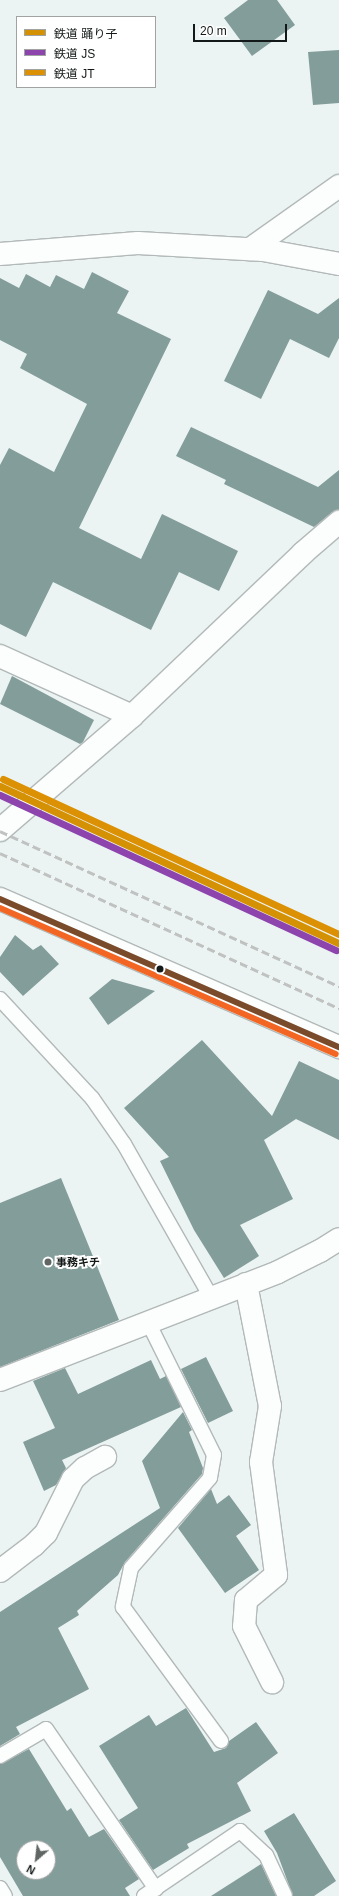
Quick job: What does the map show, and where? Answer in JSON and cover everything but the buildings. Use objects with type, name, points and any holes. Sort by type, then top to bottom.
[{"type":"street","points":[[250,249],[339,186]]},
{"type":"street","points":[[0,254],[138,243],[250,249],[339,264]]},
{"type":"street","points":[[0,830],[132,716],[303,553],[339,522]]},
{"type":"street","points":[[0,656],[132,716]]},
{"type":"street","points":[[0,899],[339,1047]]},
{"type":"street","points":[[0,1380],[246,1284],[320,1251],[339,1238]]},
{"type":"street","points":[[246,1284],[270,1406],[261,1462],[276,1575],[246,1600],[244,1626],[272,1682]]},
{"type":"street","points":[[0,1570],[34,1545],[46,1533],[73,1479],[85,1468],[105,1457]]},
{"type":"lane","points":[[0,999],[92,1098],[124,1144],[211,1297]]},
{"type":"lane","points":[[148,1322],[214,1455],[210,1478],[131,1568],[123,1607],[221,1741]]},
{"type":"lane","points":[[0,1756],[46,1729],[150,1892],[240,1831],[266,1855],[285,1896]]},
{"type":"lane","points":[[0,1888],[4,1896]]},
{"type":"railway","points":[[0,831],[339,986]]},
{"type":"railway","points":[[0,853],[339,1008]]},
{"type":"rail line","name":"JT","points":[[3,779],[339,934]]},
{"type":"rail line","name":"踊り子","points":[[0,786],[339,943]]},
{"type":"rail line","name":"JS","points":[[0,795],[336,950]]},
{"type":"transit line","points":[[0,899],[339,1047]]},
{"type":"transit line","points":[[0,908],[336,1054]]},
{"type":"place","name":"事務キチ","points":[[48,1262]]}]
